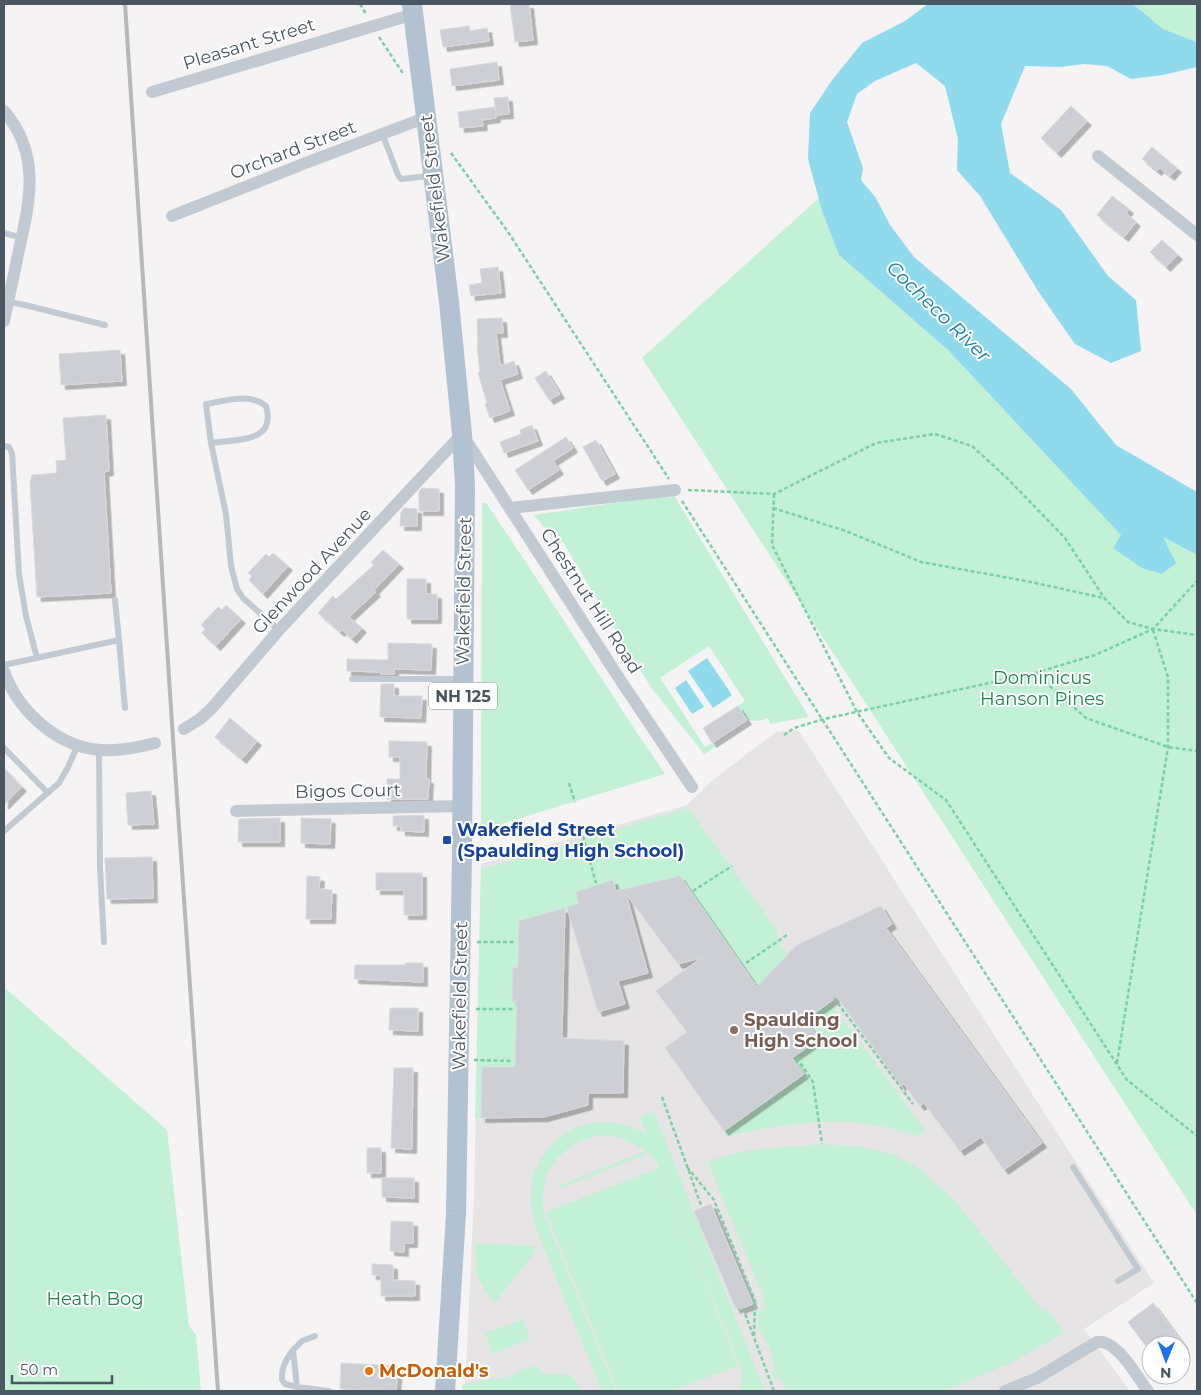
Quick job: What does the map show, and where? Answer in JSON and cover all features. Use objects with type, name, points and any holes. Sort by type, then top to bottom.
[{"type":"main road","name":"Wakefield Street","points":[[413,9],[434,175],[462,434],[465,495],[456,1214],[445,1391]]},
{"type":"street","name":"Pleasant Street","points":[[152,92],[413,9]]},
{"type":"street","points":[[4,111],[16,129],[24,147],[28,164],[30,197],[4,321]]},
{"type":"street","name":"Orchard Street","points":[[172,216],[427,117]]},
{"type":"street","points":[[1098,156],[1197,234]]},
{"type":"street","name":"Chestnut Hill Road","points":[[462,434],[619,678],[692,787]]},
{"type":"street","name":"Glenwood Avenue","points":[[184,728],[200,719],[212,708],[279,630],[462,434]]},
{"type":"street","points":[[510,508],[675,490]]},
{"type":"street","points":[[4,671],[15,696],[36,720],[64,739],[78,745],[99,750],[133,749],[155,744]]},
{"type":"street","name":"Bigos Court","points":[[236,811],[462,806]]},
{"type":"street","points":[[1005,1391],[1045,1373],[1085,1348],[1102,1341],[1108,1343],[1120,1354],[1148,1391]]},
{"type":"lane","points":[[382,134],[401,179],[434,175]]},
{"type":"lane","points":[[4,233],[22,238]]},
{"type":"lane","points":[[8,302],[105,325]]},
{"type":"lane","points":[[211,443],[256,437],[264,432],[268,423],[266,406],[260,401],[250,398],[206,404],[211,443],[226,514],[231,566],[237,589],[243,598],[279,630]]},
{"type":"lane","points":[[4,446],[9,447],[12,453],[19,574],[26,616],[37,658]]},
{"type":"lane","points":[[115,600],[125,708]]},
{"type":"lane","points":[[4,665],[120,640]]},
{"type":"lane","points":[[352,678],[464,679]]},
{"type":"lane","points":[[4,831],[58,783],[78,745]]},
{"type":"lane","points":[[4,748],[48,793]]},
{"type":"lane","points":[[99,750],[100,868],[104,942]]},
{"type":"lane","points":[[1074,1168],[1138,1269],[1118,1281]]},
{"type":"lane","points":[[315,1336],[302,1341],[293,1350],[284,1363],[281,1372],[282,1380],[285,1384],[297,1387],[330,1391]]},
{"type":"lane","points":[[293,1350],[297,1387]]},
{"type":"path","points":[[360,4],[366,14]]},
{"type":"path","points":[[378,35],[404,75]]},
{"type":"path","points":[[451,153],[508,232],[824,719],[1197,1303]]},
{"type":"path","points":[[675,490],[774,494],[876,443],[935,434],[972,446],[1007,478],[1065,538],[1105,598],[1128,622],[1153,629],[1197,636]]},
{"type":"path","points":[[774,494],[772,545],[857,712],[889,758],[946,800],[1127,1080],[1197,1136]]},
{"type":"path","points":[[773,508],[846,531],[920,562],[1026,581],[1105,598]]},
{"type":"path","points":[[784,735],[794,728],[824,719],[1035,672],[1095,655],[1153,629],[1197,581]]},
{"type":"path","points":[[1117,1064],[1168,747],[1168,677],[1153,629]]},
{"type":"path","points":[[1035,672],[1086,718],[1168,747],[1197,751]]},
{"type":"path","points":[[569,783],[575,802]]},
{"type":"path","points":[[583,836],[596,883]]},
{"type":"path","points":[[693,891],[732,866]]},
{"type":"path","points":[[746,963],[787,936]]},
{"type":"path","points":[[477,942],[514,942]]},
{"type":"path","points":[[834,998],[913,1104]]},
{"type":"path","points":[[475,1009],[515,1009]]},
{"type":"path","points":[[796,1058],[813,1082],[822,1144]]},
{"type":"path","points":[[474,1060],[513,1061]]},
{"type":"path","points":[[662,1098],[701,1205]]},
{"type":"path","points":[[687,1167],[714,1200],[756,1301],[754,1336]]},
{"type":"path","points":[[743,1308],[774,1391]]},
{"type":"shaded area","name":"Spaulding High School","points":[[798,730],[1154,1283],[1084,1329],[1130,1391],[465,1391],[474,1197],[481,864],[687,805],[714,779],[776,732]]},
{"type":"green space","points":[[1133,4],[1197,4],[1197,42],[1163,29]]},
{"type":"green space","name":"Dominicus Hanson Pines","points":[[819,198],[839,255],[948,350],[1122,535],[1113,547],[1163,536],[1197,555],[1197,1215],[642,358]]},
{"type":"green space","points":[[673,494],[809,717],[770,724],[768,718],[759,721],[747,720],[738,706],[745,701],[709,646],[660,678],[705,747],[712,743],[715,747],[704,754],[653,690],[563,542],[557,543],[534,515]]},
{"type":"green space","points":[[482,503],[486,503],[509,537],[665,774],[481,830]]},
{"type":"green space","points":[[688,808],[777,930],[779,944],[788,955],[757,987],[680,876],[616,891],[613,881],[579,904],[519,921],[518,968],[513,968],[512,1001],[517,1001],[515,1067],[482,1067],[481,1118],[475,1119],[481,869]]},
{"type":"green space","name":"Heath Bog","points":[[4,987],[167,1130],[189,1326],[196,1335],[201,1391],[4,1391]]},
{"type":"green space","points":[[830,1002],[925,1130],[919,1136],[865,1124],[817,1122],[773,1127],[729,1136],[724,1131],[804,1075],[792,1058],[819,1039],[805,1020]]},
{"type":"green space","points":[[654,1112],[765,1391],[740,1391],[742,1374],[738,1361],[665,1179],[738,1366],[670,1391],[618,1391],[546,1212],[659,1168],[654,1159],[644,1150],[617,1137],[596,1136],[585,1139],[566,1150],[558,1158],[547,1175],[544,1189],[544,1214],[616,1391],[602,1391],[535,1226],[531,1200],[534,1175],[541,1159],[562,1135],[575,1128],[603,1122],[632,1127],[647,1134],[640,1117]]},
{"type":"green space","points":[[822,1144],[862,1147],[892,1154],[918,1167],[956,1202],[1042,1310],[1046,1309],[1065,1332],[1013,1362],[943,1391],[783,1391],[786,1384],[772,1376],[773,1359],[758,1327],[757,1311],[764,1310],[763,1295],[708,1162],[735,1153]]},
{"type":"green space","points":[[643,1152],[644,1155],[561,1188],[560,1185]]},
{"type":"green space","points":[[475,1243],[533,1246],[536,1251],[494,1304],[477,1276]]},
{"type":"green space","points":[[523,1319],[530,1339],[492,1354],[485,1333]]},
{"type":"green space","points":[[539,1366],[540,1373],[569,1375],[576,1380],[581,1391],[462,1391],[463,1384],[509,1377],[525,1368]]},
{"type":"water","name":"Cocheco River","points":[[928,4],[1133,4],[1163,29],[1197,42],[1197,67],[1163,75],[1131,79],[1107,66],[1084,64],[1060,67],[1025,66],[1001,124],[1010,173],[1061,210],[1108,276],[1136,300],[1141,351],[1111,363],[1075,344],[1038,291],[980,196],[957,170],[958,139],[945,86],[916,63],[875,81],[857,94],[847,122],[863,168],[861,180],[876,198],[890,225],[914,257],[1071,389],[1116,445],[1197,492],[1197,555],[1163,537],[1176,563],[1162,574],[1142,568],[1113,548],[1121,535],[948,350],[839,255],[822,211],[808,159],[810,113],[833,79],[862,43],[905,21]]},
{"type":"water","points":[[707,658],[732,695],[713,708],[688,671]]},
{"type":"water","points":[[686,680],[704,707],[692,714],[675,688]]},
{"type":"building","points":[[510,4],[529,4],[533,40],[515,42]]},
{"type":"building","points":[[469,26],[470,31],[487,28],[489,41],[443,47],[440,30]]},
{"type":"building","points":[[497,62],[499,80],[452,86],[450,69]]},
{"type":"building","points":[[508,97],[509,114],[496,115],[494,98]]},
{"type":"building","points":[[1071,106],[1087,121],[1057,153],[1041,138]]},
{"type":"building","points":[[495,107],[496,118],[482,120],[483,126],[460,128],[458,112]]},
{"type":"building","points":[[1152,147],[1177,168],[1170,176],[1160,168],[1157,171],[1142,159]]},
{"type":"building","points":[[1112,196],[1129,209],[1126,213],[1136,222],[1124,237],[1097,215]]},
{"type":"building","points":[[1162,240],[1178,255],[1166,267],[1150,252]]},
{"type":"building","points":[[498,267],[501,293],[471,296],[469,285],[482,283],[480,269]]},
{"type":"building","points":[[502,318],[503,333],[496,333],[500,366],[514,361],[518,374],[500,380],[510,411],[490,418],[478,373],[480,372],[477,319]]},
{"type":"building","points":[[120,350],[122,381],[61,385],[59,354]]},
{"type":"building","points":[[546,371],[560,394],[549,400],[535,378]]},
{"type":"building","points":[[106,415],[109,471],[104,472],[111,593],[37,597],[30,483],[32,475],[57,473],[56,461],[66,460],[63,418]]},
{"type":"building","points":[[532,425],[538,441],[504,453],[500,442],[521,434],[520,430]]},
{"type":"building","points":[[566,437],[573,448],[553,461],[559,470],[528,490],[515,470]]},
{"type":"building","points":[[596,440],[615,474],[602,481],[583,447]]},
{"type":"building","points":[[422,488],[439,489],[439,511],[419,511],[419,492]]},
{"type":"building","points":[[404,508],[417,509],[417,526],[400,526],[401,512]]},
{"type":"building","points":[[383,550],[399,564],[374,590],[376,592],[349,617],[362,628],[352,639],[342,630],[340,632],[318,613],[333,596],[336,599],[374,565],[371,562]]},
{"type":"building","points":[[273,553],[288,566],[263,594],[249,580],[252,576],[248,573],[266,554],[269,557]]},
{"type":"building","points":[[407,579],[426,579],[426,594],[437,594],[437,619],[407,619]]},
{"type":"building","points":[[226,605],[241,619],[216,646],[202,633],[205,629],[201,625],[218,607],[222,610]]},
{"type":"building","points":[[388,643],[432,644],[431,670],[394,669],[394,674],[347,671],[347,659],[388,660]]},
{"type":"building","points":[[381,684],[394,684],[394,696],[422,696],[421,718],[380,717]]},
{"type":"building","points":[[738,706],[747,720],[712,743],[703,728]]},
{"type":"building","points":[[230,718],[257,741],[242,759],[215,737]]},
{"type":"building","points":[[389,741],[427,742],[426,779],[429,779],[428,799],[387,799],[387,779],[400,779],[400,757],[389,757]]},
{"type":"building","points":[[4,768],[22,787],[4,805]]},
{"type":"building","points":[[151,791],[154,824],[128,825],[126,793]]},
{"type":"building","points":[[424,815],[424,832],[401,831],[401,826],[393,826],[393,816]]},
{"type":"building","points":[[280,818],[280,842],[238,842],[239,819]]},
{"type":"building","points":[[301,818],[331,819],[330,844],[301,843]]},
{"type":"building","points":[[152,857],[153,898],[107,899],[105,858]]},
{"type":"building","points":[[376,873],[422,873],[422,915],[404,915],[404,890],[376,890]]},
{"type":"building","points":[[307,876],[320,877],[319,889],[332,890],[331,919],[306,919]]},
{"type":"building","points":[[680,876],[757,987],[797,945],[881,906],[892,924],[886,928],[1042,1143],[1004,1170],[981,1137],[960,1151],[924,1103],[920,1106],[904,1084],[901,1086],[837,997],[805,1020],[819,1039],[792,1058],[804,1074],[724,1131],[665,1048],[687,1032],[656,991],[701,958],[678,964],[626,894],[648,973],[618,981],[625,1004],[598,1012],[567,907],[579,904],[576,892],[613,880],[616,891]]},
{"type":"building","points":[[565,908],[562,1038],[624,1041],[623,1093],[588,1093],[588,1105],[544,1117],[481,1118],[482,1067],[515,1067],[517,1001],[512,1001],[513,967],[518,968],[519,921]]},
{"type":"building","points":[[405,963],[423,963],[423,982],[354,979],[355,965],[405,965]]},
{"type":"building","points":[[390,1008],[418,1008],[418,1031],[389,1030]]},
{"type":"building","points":[[394,1068],[413,1068],[412,1149],[391,1148]]},
{"type":"building","points":[[367,1148],[381,1148],[381,1173],[367,1173]]},
{"type":"building","points":[[382,1178],[414,1178],[414,1198],[382,1197]]},
{"type":"building","points":[[711,1204],[753,1304],[740,1309],[739,1307],[736,1309],[694,1211]]},
{"type":"building","points":[[391,1221],[413,1222],[413,1243],[404,1243],[404,1252],[390,1251]]},
{"type":"building","points":[[372,1264],[393,1265],[393,1280],[415,1281],[415,1296],[381,1296],[381,1275],[372,1275]]},
{"type":"building","points":[[1153,1303],[1177,1335],[1141,1335],[1141,1340],[1128,1322]]},
{"type":"building","points":[[341,1363],[398,1366],[396,1391],[340,1389]]},
{"type":"railway","points":[[125,4],[218,1391]]},
{"type":"place","name":"Wakefield Street (Spaulding High School)","points":[[447,840]]},
{"type":"place","name":"Spaulding High School","points":[[734,1030]]},
{"type":"place","name":"McDonald's","points":[[369,1371]]}]
